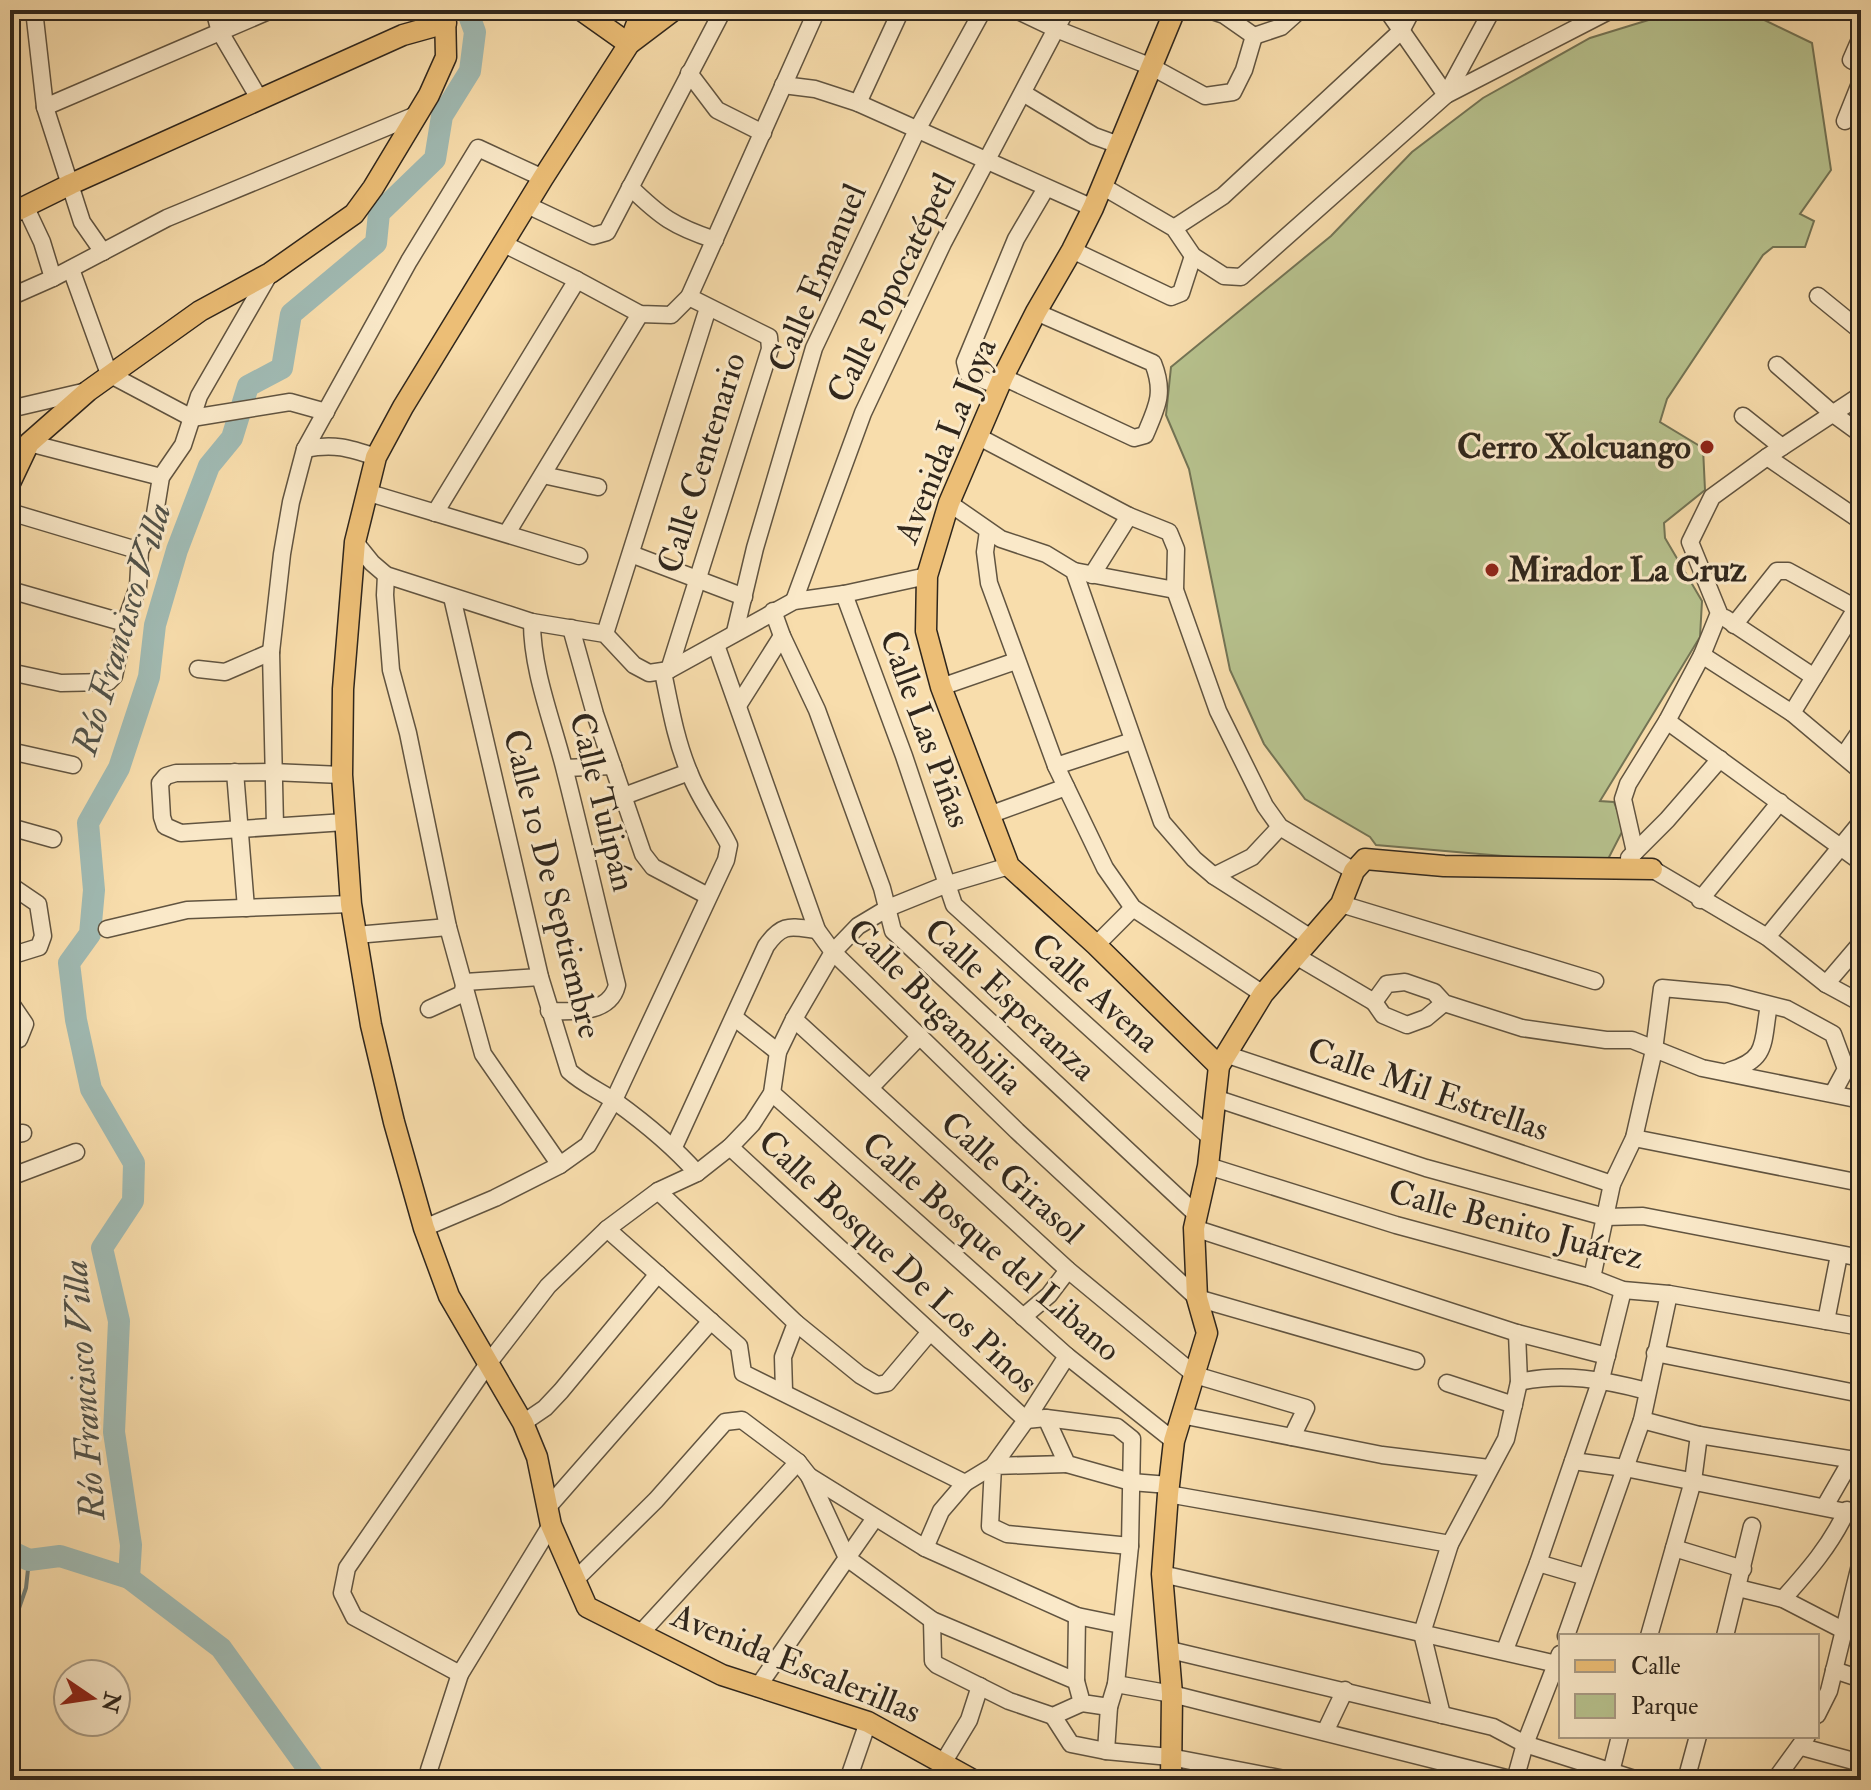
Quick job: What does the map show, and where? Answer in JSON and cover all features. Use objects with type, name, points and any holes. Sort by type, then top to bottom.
[{"type":"main road","points":[[581,10],[629,44]]},
{"type":"main road","points":[[629,44],[642,10]]},
{"type":"main road","points":[[629,44],[674,10]]},
{"type":"main road","name":"Avenida La Joya","points":[[1175,10],[1093,208],[1001,382],[949,503],[927,576],[926,631],[941,687],[1009,866],[1222,1060]]},
{"type":"main road","points":[[10,483],[29,443],[109,374],[200,311],[270,273],[354,214],[416,115],[446,57],[445,16],[71,184],[18,211]]},
{"type":"main road","name":"Avenida Escalerillas","points":[[629,44],[403,407],[376,457],[366,492],[355,542],[343,689],[342,775],[351,904],[371,1025],[424,1228],[449,1296],[523,1423],[537,1457],[550,1516],[587,1607],[722,1675],[868,1722],[973,1780]]},
{"type":"main road","points":[[1171,1780],[1172,1694],[1162,1574],[1174,1441],[1207,1333],[1197,1298],[1195,1222],[1208,1166],[1222,1060],[1263,994],[1341,904],[1354,871],[1365,859],[1444,866],[1652,869]]},
{"type":"street","points":[[10,17],[14,10]]},
{"type":"street","points":[[34,10],[45,107],[82,222],[103,252]]},
{"type":"street","points":[[214,10],[220,32],[260,100]]},
{"type":"street","points":[[45,107],[271,10]]},
{"type":"street","points":[[527,205],[593,236],[607,232],[723,10]]},
{"type":"street","points":[[504,244],[640,314],[671,315],[689,297],[817,10]]},
{"type":"street","points":[[858,103],[901,10]]},
{"type":"street","name":"Calle Emanuel","points":[[735,632],[814,348],[917,130],[983,10]]},
{"type":"street","points":[[1016,10],[1152,67],[1205,96],[1233,92],[1244,70],[1254,36]]},
{"type":"street","name":"Calle Popocatépetl","points":[[794,601],[863,413],[943,243],[1066,10]]},
{"type":"street","points":[[1209,10],[1224,15],[1254,36]]},
{"type":"street","points":[[1254,36],[1281,27],[1300,10]]},
{"type":"street","points":[[1387,10],[1446,95]]},
{"type":"street","points":[[1174,228],[1223,196],[1401,31],[1412,10]]},
{"type":"street","points":[[1446,95],[1492,10]]},
{"type":"street","points":[[1102,186],[1174,228],[1193,256],[1224,276],[1241,277],[1446,95],[1611,10]]},
{"type":"street","points":[[1856,62],[1861,37]]},
{"type":"street","points":[[689,73],[717,110],[763,133]]},
{"type":"street","points":[[1845,121],[1861,81]]},
{"type":"street","points":[[783,85],[815,89],[858,103],[1093,208]]},
{"type":"street","points":[[1023,93],[1094,136],[1119,145]]},
{"type":"street","points":[[10,297],[71,269],[167,218],[416,115]]},
{"type":"street","points":[[275,826],[271,652],[282,554],[305,449],[409,261],[478,148],[543,178]]},
{"type":"street","points":[[630,187],[664,219],[689,232],[715,240]]},
{"type":"street","points":[[1036,312],[1153,363],[1159,378],[1159,403],[1145,435],[1134,438],[1001,382],[968,374],[965,362],[1016,239],[1046,188]]},
{"type":"street","points":[[18,211],[42,242],[53,278]]},
{"type":"street","points":[[1072,250],[1171,297],[1181,293],[1193,256]]},
{"type":"street","points":[[71,269],[109,374],[192,418],[290,402],[326,412]]},
{"type":"street","points":[[10,672],[61,683],[108,682],[114,676],[125,623],[138,587],[140,551],[154,520],[161,477],[183,445],[199,396],[270,273]]},
{"type":"street","points":[[435,513],[577,280]]},
{"type":"street","points":[[1818,296],[1861,331]]},
{"type":"street","name":"Calle Centenario","points":[[666,671],[770,349],[769,337],[689,297]]},
{"type":"street","points":[[605,634],[708,308]]},
{"type":"street","points":[[507,533],[640,314]]},
{"type":"street","points":[[1777,365],[1861,434]]},
{"type":"street","points":[[10,409],[88,391]]},
{"type":"street","points":[[1814,677],[1719,613],[1690,542],[1712,497],[1861,395]]},
{"type":"street","points":[[1743,416],[1782,447]]},
{"type":"street","points":[[979,437],[1129,516],[1169,532],[1176,549],[1175,590],[1218,711],[1265,806],[1280,827],[1354,871]]},
{"type":"street","points":[[29,443],[161,477]]},
{"type":"street","points":[[305,449],[344,446],[376,457]]},
{"type":"street","points":[[1767,457],[1861,521]]},
{"type":"street","points":[[543,475],[598,487]]},
{"type":"street","points":[[366,492],[579,556]]},
{"type":"street","points":[[949,503],[1001,539],[1046,554],[1074,571],[1175,590]]},
{"type":"street","points":[[10,512],[140,551]]},
{"type":"street","points":[[1092,575],[1129,516]]},
{"type":"street","points":[[988,531],[985,552],[989,583],[1016,661],[1056,766],[1105,868],[1133,908],[1263,994]]},
{"type":"street","points":[[355,542],[386,575],[532,622],[605,634],[634,665],[649,673],[666,671],[794,601],[927,576]]},
{"type":"street","points":[[631,554],[744,597]]},
{"type":"street","points":[[1074,571],[1162,822],[1194,859],[1214,876],[1311,938]]},
{"type":"street","points":[[1734,625],[1777,571],[1788,571],[1858,605],[1792,713]]},
{"type":"street","points":[[386,575],[391,670],[408,733],[448,927],[483,1054],[560,1165]]},
{"type":"street","points":[[10,590],[125,623]]},
{"type":"street","name":"Calle Las Piñas","points":[[844,594],[935,845],[945,885]]},
{"type":"street","name":"Calle 10 De Septiembre","points":[[452,597],[540,977],[569,1071],[614,1100],[674,1147],[697,1173]]},
{"type":"street","name":"Calle Esperanza","points":[[773,611],[817,710],[888,908],[893,931],[1195,1222]]},
{"type":"street","points":[[1635,852],[1623,799],[1628,784],[1667,721],[1702,655],[1719,613]]},
{"type":"street","name":"Calle Tulipán","points":[[532,622],[532,637],[549,715],[565,768],[617,985],[614,997],[608,1002],[577,1012],[549,1011]]},
{"type":"street","points":[[571,628],[595,714],[643,854],[653,867],[708,896]]},
{"type":"street","points":[[739,704],[782,636]]},
{"type":"street","name":"Calle Bugambilia","points":[[716,645],[817,930],[833,952],[1017,1131],[1197,1298]]},
{"type":"street","points":[[198,669],[225,672],[271,652]]},
{"type":"street","points":[[1702,655],[1792,713],[1861,771]]},
{"type":"street","points":[[941,687],[1016,661]]},
{"type":"street","points":[[424,1228],[495,1198],[560,1165],[588,1145],[614,1100],[726,860],[729,845],[689,772],[672,716],[666,671]]},
{"type":"street","points":[[1667,721],[1861,862]]},
{"type":"street","points":[[1844,755],[1861,730]]},
{"type":"street","points":[[1056,766],[1132,741]]},
{"type":"street","points":[[10,751],[73,765]]},
{"type":"street","points":[[1617,870],[1667,820],[1720,759]]},
{"type":"street","points":[[565,768],[613,766]]},
{"type":"street","points":[[235,772],[246,908]]},
{"type":"street","points":[[624,796],[689,772]]},
{"type":"street","points":[[342,775],[176,773],[166,776],[160,783],[162,817],[165,826],[181,833],[345,822]]},
{"type":"street","points":[[989,815],[1066,787]]},
{"type":"street","points":[[1700,900],[1780,802]]},
{"type":"street","points":[[1767,937],[1861,822]]},
{"type":"street","points":[[10,827],[53,839]]},
{"type":"street","points":[[1214,876],[1252,857],[1280,827]]},
{"type":"street","points":[[460,1674],[354,1617],[342,1593],[347,1568],[487,1365],[548,1286],[607,1229],[658,1191],[697,1173],[730,1147],[752,1124],[772,1093],[778,1052],[833,952],[858,926],[888,908],[945,885],[1009,866]]},
{"type":"street","points":[[1652,869],[1767,937],[1826,984],[1861,1003]]},
{"type":"street","points":[[10,885],[38,904],[43,936],[39,947],[10,956]]},
{"type":"street","name":"Calle Avena","points":[[945,885],[954,905],[1212,1139]]},
{"type":"street","points":[[107,929],[187,910],[351,904]]},
{"type":"street","points":[[1341,904],[1595,981]]},
{"type":"street","points":[[1096,945],[1133,908]]},
{"type":"street","points":[[356,935],[448,927]]},
{"type":"street","points":[[674,1147],[766,946],[776,932],[787,927],[817,930]]},
{"type":"street","points":[[1826,984],[1861,943]]},
{"type":"street","points":[[1296,956],[1374,1002],[1383,1015],[1407,1025],[1426,1018],[1444,1003]]},
{"type":"street","points":[[465,982],[540,977]]},
{"type":"street","points":[[429,1009],[462,994],[465,982]]},
{"type":"street","points":[[1374,1002],[1387,984],[1405,982],[1434,992],[1444,1003],[1522,1028],[1606,1040],[1632,1040],[1702,1068],[1861,1100]]},
{"type":"street","points":[[1592,1278],[1612,1184],[1634,1138],[1654,1050],[1662,988],[1728,994],[1787,1009],[1833,1034],[1846,1069],[1833,1093]]},
{"type":"street","points":[[10,1002],[25,1024],[25,1031],[19,1039],[10,1043]]},
{"type":"street","points":[[1726,1072],[1755,1060],[1760,1052],[1769,1005]]},
{"type":"street","points":[[735,1018],[778,1052]]},
{"type":"street","name":"Calle Girasol","points":[[794,1019],[1068,1270],[1195,1375]]},
{"type":"street","points":[[870,1088],[920,1036]]},
{"type":"street","name":"Calle Mil Estrellas","points":[[1222,1060],[1612,1184]]},
{"type":"street","name":"Calle Bosque del Libano","points":[[772,1093],[1067,1356],[1174,1441]]},
{"type":"street","points":[[1215,1098],[1426,1168],[1605,1217],[1643,1216],[1861,1258]]},
{"type":"street","points":[[1634,1138],[1861,1183]]},
{"type":"street","name":"Calle Bosque De Los Pinos","points":[[730,1147],[1026,1420]]},
{"type":"street","points":[[10,1177],[76,1152]]},
{"type":"street","name":"Calle Benito Juárez","points":[[1208,1166],[1396,1225],[1592,1278],[1623,1290],[1669,1294],[1861,1327]]},
{"type":"street","points":[[658,1191],[796,1323],[877,1385],[887,1383],[930,1332]]},
{"type":"street","points":[[1195,1222],[1517,1333],[1607,1356]]},
{"type":"street","points":[[607,1229],[739,1346],[743,1373],[965,1483]]},
{"type":"street","points":[[1826,1321],[1839,1255]]},
{"type":"street","points":[[1023,1317],[1049,1295],[1068,1270]]},
{"type":"street","points":[[523,1423],[545,1408],[561,1391],[658,1274]]},
{"type":"street","points":[[1505,1650],[1601,1379],[1623,1290]]},
{"type":"street","points":[[1567,1634],[1642,1420],[1669,1294]]},
{"type":"street","points":[[1197,1298],[1416,1361]]},
{"type":"street","points":[[429,1780],[429,1770],[460,1674],[550,1516],[711,1321]]},
{"type":"street","points":[[784,1391],[783,1357],[796,1323]]},
{"type":"street","points":[[1442,1715],[1422,1633],[1450,1544],[1506,1439],[1519,1382],[1517,1333]]},
{"type":"street","points":[[1655,1353],[1861,1394]]},
{"type":"street","points":[[925,1548],[941,1511],[965,1483],[993,1466],[1067,1356]]},
{"type":"street","points":[[1195,1375],[1306,1408],[1292,1437]]},
{"type":"street","points":[[1519,1382],[1540,1377],[1601,1379],[1647,1391]]},
{"type":"street","points":[[1447,1383],[1514,1405]]},
{"type":"street","points":[[1181,1415],[1382,1455],[1489,1468]]},
{"type":"street","points":[[1026,1420],[1046,1418],[1117,1427],[1132,1439],[1130,1546],[1106,1751]]},
{"type":"street","name":"Calle Bosque De Los Pinos","points":[[1046,1418],[1067,1464]]},
{"type":"street","points":[[575,1580],[656,1500],[725,1422],[742,1420],[798,1462],[809,1476],[847,1558],[932,1620],[1076,1681]]},
{"type":"street","points":[[1642,1420],[1699,1435],[1856,1460],[1825,1506]]},
{"type":"street","points":[[1650,1634],[1693,1481],[1699,1435]]},
{"type":"street","points":[[1573,1461],[1854,1512]]},
{"type":"street","points":[[640,1634],[798,1462]]},
{"type":"street","points":[[993,1466],[1067,1464],[1168,1490],[1450,1544]]},
{"type":"street","points":[[993,1466],[990,1526],[1007,1534],[1130,1546]]},
{"type":"street","points":[[809,1476],[925,1548],[1077,1616],[1121,1625]]},
{"type":"street","points":[[1783,1599],[1816,1563],[1839,1528],[1854,1512]]},
{"type":"street","points":[[757,1688],[875,1518]]},
{"type":"street","points":[[1726,1634],[1752,1526]]},
{"type":"street","points":[[1674,1548],[1743,1569]]},
{"type":"street","points":[[1819,1711],[1829,1691],[1843,1630],[1856,1600],[1861,1561]]},
{"type":"street","points":[[1538,1563],[1586,1577]]},
{"type":"street","points":[[1162,1574],[1422,1633],[1559,1660]]},
{"type":"street","points":[[1738,1588],[1783,1599],[1843,1630]]},
{"type":"street","points":[[1077,1616],[1076,1681],[1082,1703]]},
{"type":"street","points":[[932,1620],[933,1661],[937,1665],[1009,1701],[1053,1716],[1071,1744],[1170,1757],[1290,1780]]},
{"type":"street","points":[[1170,1650],[1493,1727],[1525,1744],[1610,1776],[1638,1780]]},
{"type":"street","points":[[1116,1684],[1172,1694],[1514,1780],[1525,1744],[1559,1662]]},
{"type":"street","points":[[1834,1670],[1861,1679]]},
{"type":"street","points":[[943,1763],[969,1720],[980,1686]]},
{"type":"street","points":[[1325,1732],[1345,1690]]},
{"type":"street","points":[[1053,1716],[1082,1703],[1109,1707]]},
{"type":"street","points":[[848,1780],[868,1722]]},
{"type":"street","points":[[1610,1776],[1620,1738]]},
{"type":"street","points":[[1686,1780],[1697,1738]]},
{"type":"street","points":[[1775,1780],[1804,1741],[1861,1763]]},
{"type":"green space","points":[[1681,10],[1733,10],[1752,14],[1812,43],[1831,170],[1800,214],[1814,221],[1805,247],[1773,247],[1763,255],[1667,399],[1660,422],[1703,448],[1705,490],[1664,523],[1665,538],[1702,601],[1700,637],[1600,801],[1614,802],[1624,828],[1605,865],[1376,845],[1370,837],[1305,799],[1264,744],[1230,670],[1189,469],[1166,415],[1171,367],[1331,236],[1412,152],[1483,98],[1590,38]]},
{"type":"waterway","name":"Río Francisco Villa","points":[[129,1578],[131,1545],[114,1432],[119,1321],[102,1248],[133,1201],[134,1163],[91,1089],[76,1020],[69,963],[90,934],[94,890],[88,823],[119,768],[149,677],[155,625],[177,550],[209,466],[232,438],[248,386],[282,368],[291,314],[376,243],[379,213],[435,159],[442,116],[470,71],[475,32],[467,10]]},
{"type":"waterway","points":[[10,1551],[29,1560],[60,1556],[129,1578],[221,1648],[316,1780]]},
{"type":"waterway","points":[[10,1634],[26,1588],[29,1560]]},
{"type":"place","name":"Cerro Xolcuango","points":[[1707,447]]},
{"type":"place","name":"Mirador La Cruz","points":[[1492,570]]}]
